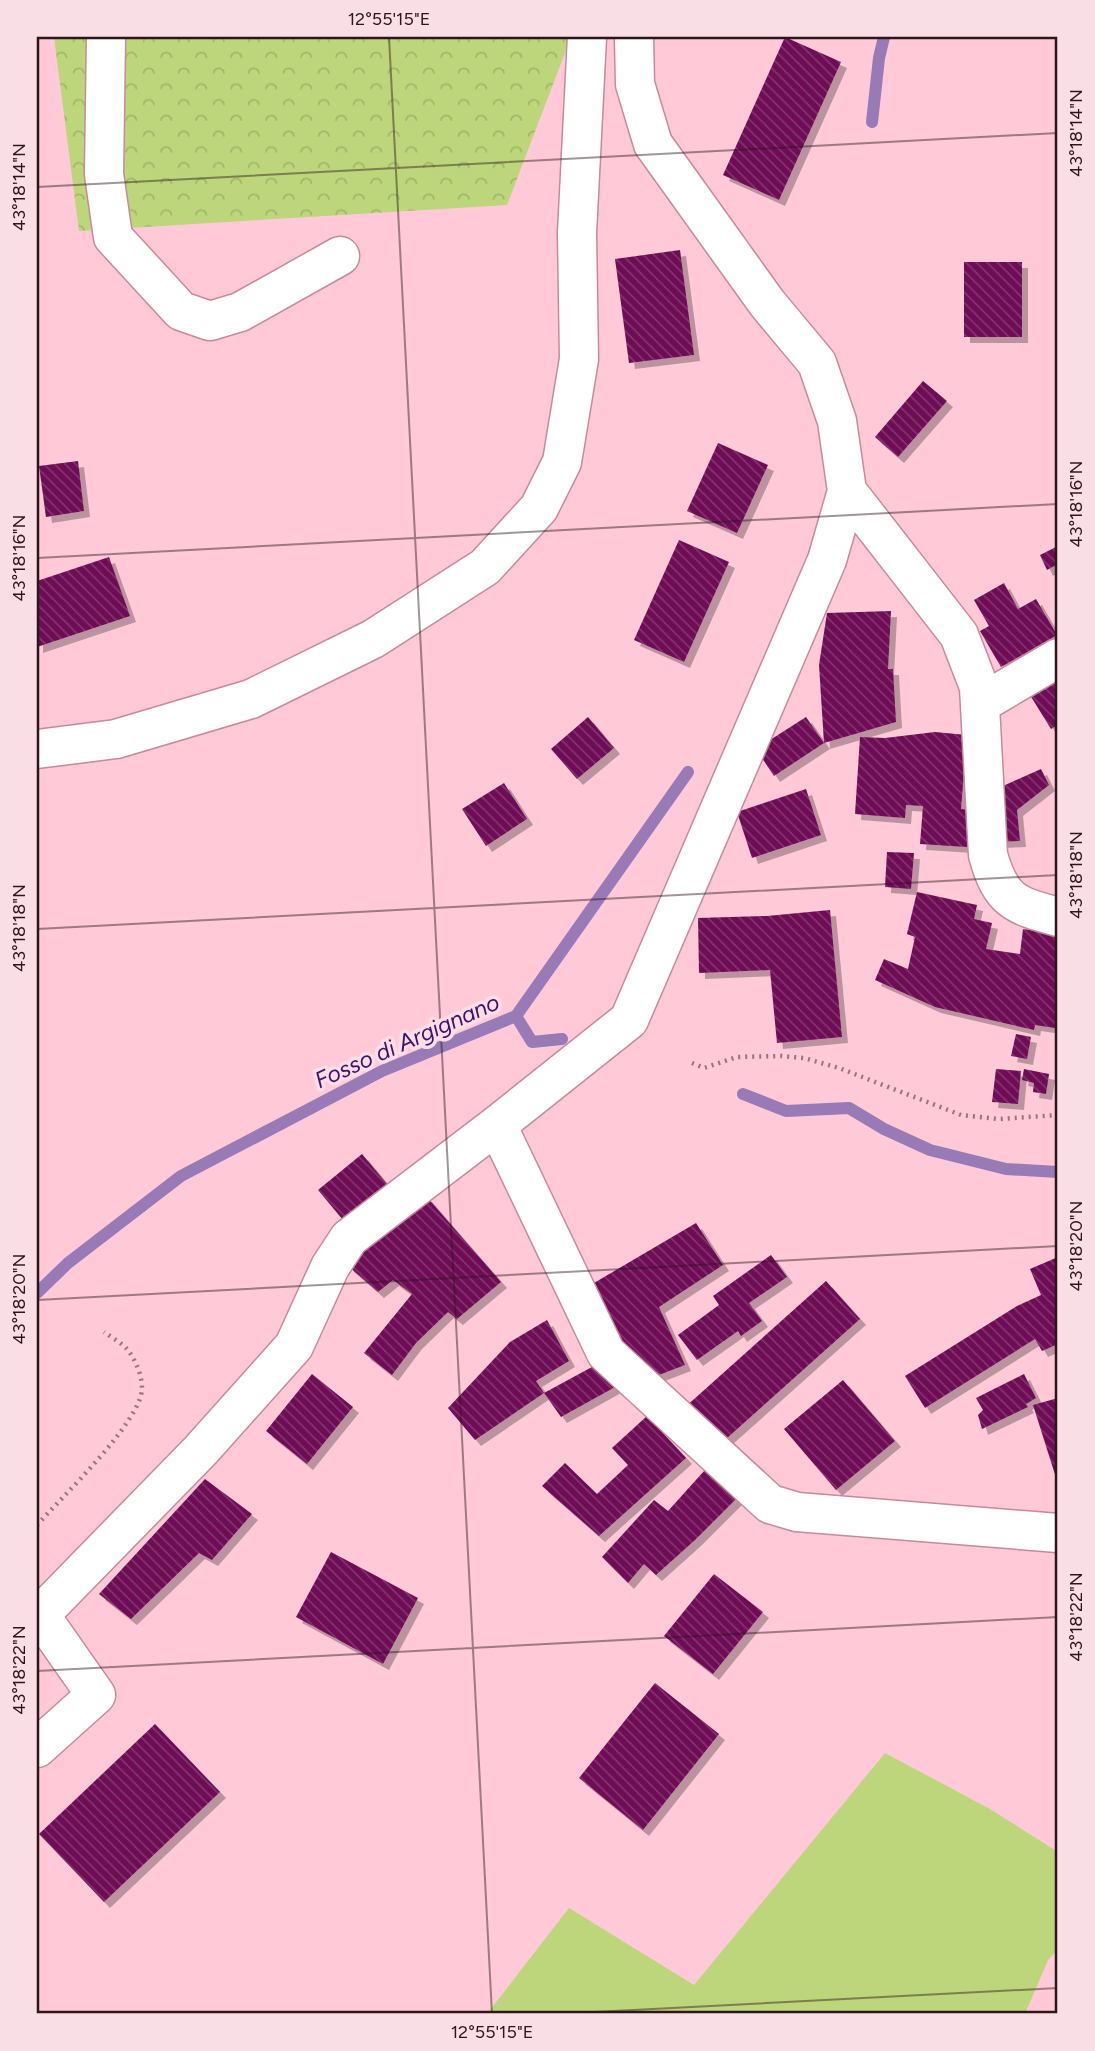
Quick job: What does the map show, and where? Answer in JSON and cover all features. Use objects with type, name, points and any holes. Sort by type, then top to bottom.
[{"type":"street","points":[[106,37],[104,174],[113,237],[181,311],[210,321],[240,312],[340,256]]},
{"type":"street","points":[[37,749],[116,739],[251,699],[373,639],[485,566],[539,508],[562,462],[579,359],[577,233],[587,37]]},
{"type":"street","points":[[37,1748],[96,1695],[38,1616],[201,1450],[294,1346],[330,1267],[349,1238],[629,1020],[827,560],[847,491],[837,421],[817,363],[767,303],[653,144],[635,84],[634,37]]},
{"type":"street","points":[[847,491],[959,635],[979,687],[988,855],[994,878],[1007,896],[1025,908],[1058,917]]},
{"type":"street","points":[[980,704],[1058,658]]},
{"type":"street","points":[[497,1125],[606,1353],[770,1504],[797,1512],[1058,1533]]},
{"type":"path","points":[[692,1063],[704,1068],[737,1057],[804,1058],[839,1068],[961,1115],[999,1119],[1058,1115]]},
{"type":"path","points":[[37,1525],[124,1430],[136,1410],[142,1388],[137,1366],[125,1347],[104,1332]]},
{"type":"green space","points":[[54,37],[571,37],[507,205],[79,231]]},
{"type":"green space","points":[[885,1753],[990,1809],[1058,1852],[1058,1949],[1048,1960],[1025,2014],[487,2014],[569,1908],[694,1985]]},
{"type":"building","points":[[785,37],[841,62],[779,200],[723,175]]},
{"type":"building","points":[[680,250],[694,355],[629,363],[615,259]]},
{"type":"building","points":[[964,262],[1022,262],[1022,337],[964,337]]},
{"type":"building","points":[[923,381],[947,401],[898,457],[875,437]]},
{"type":"building","points":[[718,443],[768,465],[737,533],[687,511]]},
{"type":"building","points":[[78,461],[84,511],[46,517],[39,466]]},
{"type":"building","points":[[679,540],[729,562],[684,662],[634,640]]},
{"type":"building","points":[[1058,546],[1058,564],[1047,570],[1040,555]]},
{"type":"building","points":[[109,557],[130,616],[37,647],[37,581]]},
{"type":"building","points":[[1004,583],[1018,609],[1036,599],[1057,635],[1001,667],[980,631],[989,626],[974,600]]},
{"type":"building","points":[[891,611],[888,669],[893,669],[896,722],[824,743],[819,665],[827,613]]},
{"type":"building","points":[[1058,667],[1058,725],[1051,729],[1025,687]]},
{"type":"building","points":[[588,717],[614,748],[577,779],[551,749]]},
{"type":"building","points":[[806,717],[824,743],[774,776],[756,749]]},
{"type":"building","points":[[935,732],[967,735],[961,809],[970,810],[967,847],[920,844],[923,806],[906,805],[905,818],[855,814],[860,737],[885,738]]},
{"type":"building","points":[[1041,769],[1049,785],[1017,810],[1020,841],[999,842],[994,790]]},
{"type":"building","points":[[504,783],[527,819],[486,846],[462,809]]},
{"type":"building","points":[[806,789],[821,835],[752,858],[737,812]]},
{"type":"building","points":[[887,852],[914,853],[911,889],[885,887]]},
{"type":"building","points":[[917,892],[977,905],[974,919],[992,923],[986,949],[1020,954],[1023,929],[1058,934],[1058,1039],[1055,1028],[1035,1025],[1034,1030],[935,1007],[875,980],[884,959],[908,969],[915,937],[907,934]]},
{"type":"building","points":[[830,910],[842,1037],[777,1043],[770,970],[699,973],[698,918],[767,916]]},
{"type":"building","points":[[1016,1034],[1031,1037],[1027,1059],[1011,1056]]},
{"type":"building","points":[[996,1069],[1021,1071],[1018,1104],[992,1102]]},
{"type":"building","points":[[1024,1069],[1049,1074],[1046,1094],[1033,1092],[1034,1083],[1022,1080]]},
{"type":"building","points":[[362,1154],[387,1184],[343,1220],[318,1190]]},
{"type":"building","points":[[426,1196],[501,1282],[457,1319],[448,1312],[416,1343],[392,1375],[364,1353],[412,1294],[393,1280],[378,1292],[347,1265]]},
{"type":"building","points":[[696,1223],[723,1265],[659,1307],[685,1365],[651,1378],[615,1332],[594,1283]]},
{"type":"building","points":[[771,1255],[787,1277],[749,1303],[762,1321],[741,1336],[738,1331],[697,1360],[678,1335],[719,1305],[713,1296]]},
{"type":"building","points":[[1058,1257],[1058,1344],[1042,1351],[1035,1339],[925,1408],[905,1376],[1017,1306],[1041,1295],[1030,1269]]},
{"type":"building","points":[[826,1281],[860,1319],[717,1447],[683,1409]]},
{"type":"building","points":[[547,1320],[569,1361],[536,1381],[544,1393],[475,1440],[448,1408],[510,1342]]},
{"type":"building","points":[[603,1361],[617,1386],[561,1417],[544,1393]]},
{"type":"building","points":[[312,1374],[353,1407],[307,1464],[266,1431]]},
{"type":"building","points":[[1024,1374],[1036,1398],[1026,1404],[1028,1407],[982,1429],[978,1415],[983,1410],[976,1398]]},
{"type":"building","points":[[843,1380],[895,1441],[836,1490],[784,1429]]},
{"type":"building","points":[[1058,1398],[1058,1484],[1033,1405]]},
{"type":"building","points":[[647,1416],[686,1458],[599,1536],[542,1486],[565,1463],[597,1494],[628,1465],[612,1448]]},
{"type":"building","points":[[705,1470],[736,1499],[656,1575],[644,1564],[628,1583],[602,1557],[654,1500],[668,1511]]},
{"type":"building","points":[[205,1479],[252,1514],[212,1560],[199,1553],[131,1619],[99,1594]]},
{"type":"building","points":[[331,1552],[418,1598],[383,1664],[296,1617]]},
{"type":"building","points":[[714,1574],[763,1612],[713,1674],[664,1636]]},
{"type":"building","points":[[655,1683],[719,1734],[643,1830],[579,1778]]},
{"type":"building","points":[[155,1724],[220,1792],[104,1902],[39,1834]]},
{"type":"waterway","name":"Fosso di Argignano","points":[[872,122],[884,37]]},
{"type":"waterway","name":"Fosso di Argignano","points":[[37,1293],[68,1263],[181,1176],[382,1071],[516,1016],[688,772]]},
{"type":"waterway","points":[[516,1016],[532,1042],[562,1039]]},
{"type":"waterway","points":[[743,1094],[786,1111],[849,1108],[884,1129],[930,1150],[1006,1169],[1058,1172]]}]
